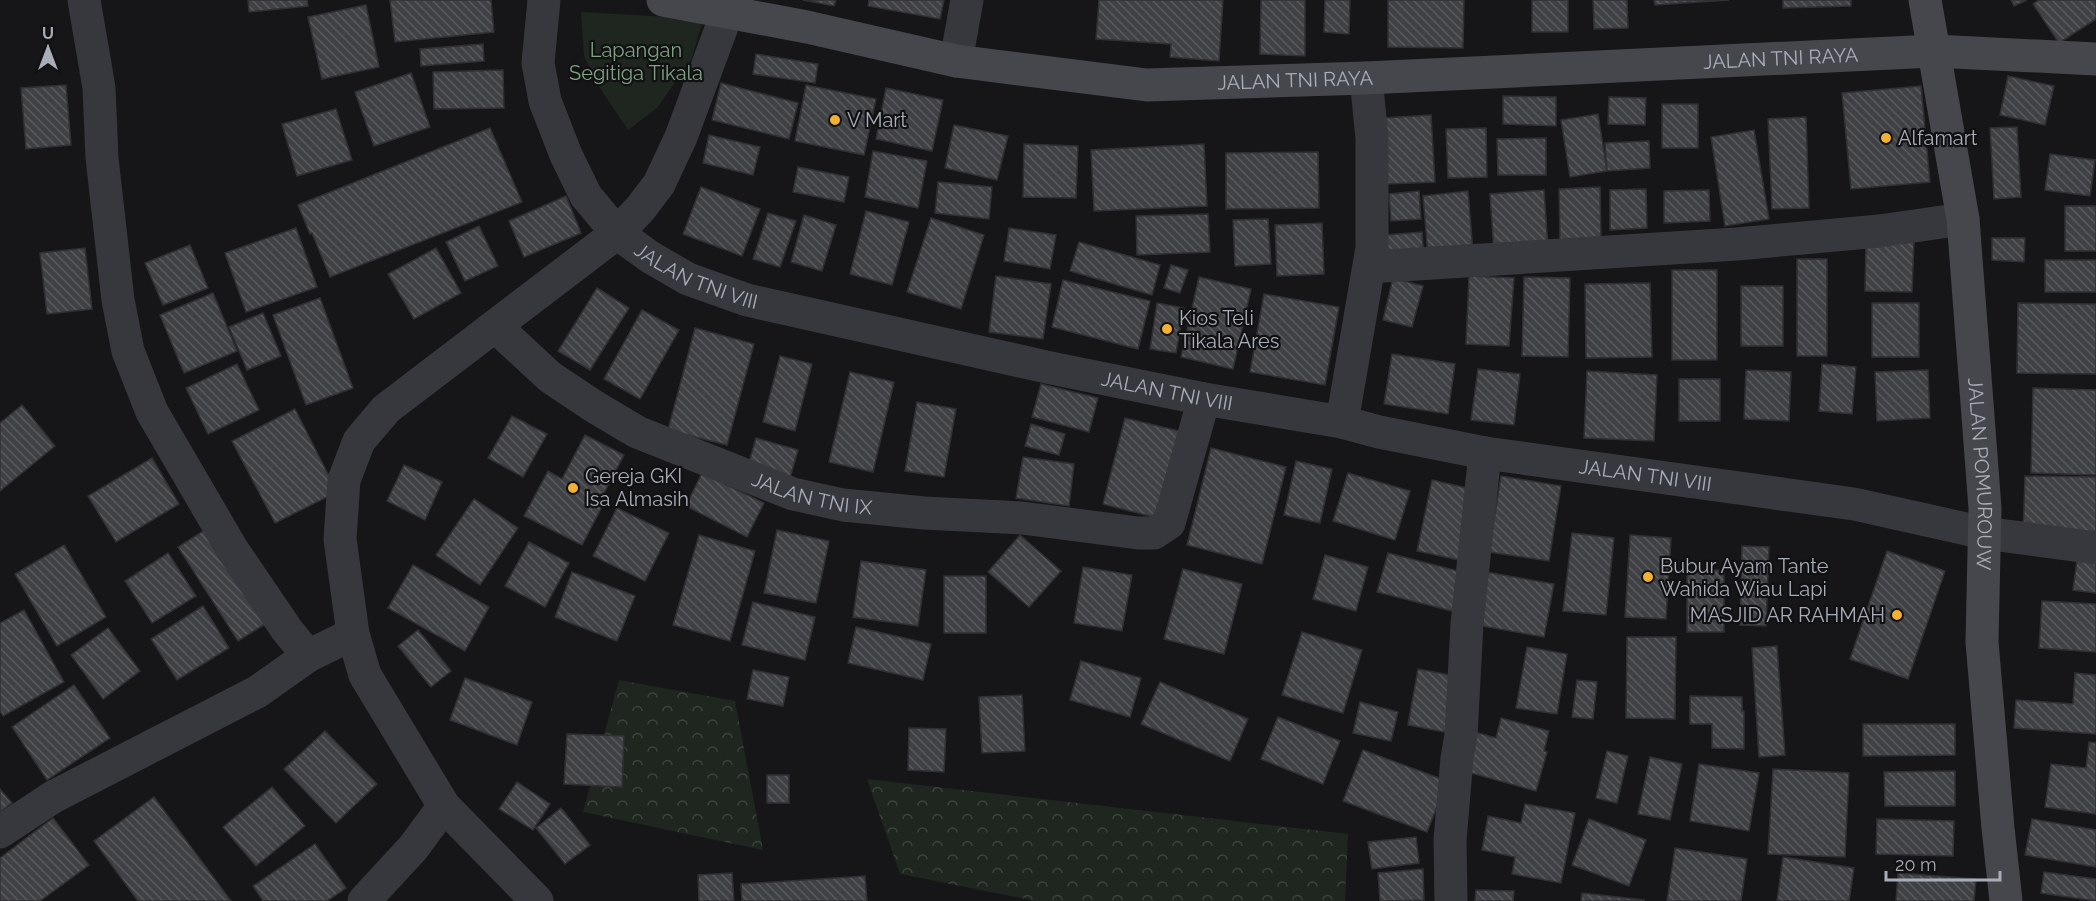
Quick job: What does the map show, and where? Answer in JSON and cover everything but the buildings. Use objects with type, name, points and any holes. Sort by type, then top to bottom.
[{"type":"main road","name":"JALAN TNI RAYA","points":[[663,0],[728,6],[807,27],[956,61],[1147,85],[1366,78],[1934,51],[2096,59]]},
{"type":"main road","name":"JALAN POMUROUW","points":[[1925,0],[1963,219],[1985,508],[1982,642],[1998,828],[2007,901]]},
{"type":"street","points":[[84,0],[99,88],[105,187],[118,300],[128,351],[152,412],[232,549],[287,630],[309,656]]},
{"type":"street","name":"JALAN TNI VIII","points":[[544,0],[538,63],[545,101],[586,196],[617,233],[650,257],[688,279],[747,300],[1051,368],[1204,399],[1342,422],[1379,432],[1485,453],[1854,504],[1984,533],[2096,548]]},
{"type":"street","points":[[956,61],[967,0]]},
{"type":"street","points":[[537,901],[444,806],[365,675],[353,634],[340,539],[344,480],[359,441],[386,409],[617,233],[640,209],[659,184],[681,137],[728,6]]},
{"type":"street","points":[[1342,422],[1372,249],[1372,138],[1366,78]]},
{"type":"street","points":[[1369,267],[1737,244],[1879,231],[1963,219]]},
{"type":"street","name":"JALAN TNI IX","points":[[496,327],[550,377],[637,432],[793,494],[843,505],[924,513],[1022,518],[1138,533],[1154,533],[1169,523],[1204,399]]},
{"type":"street","points":[[1451,901],[1450,840],[1461,735],[1467,624],[1485,453]]},
{"type":"street","points":[[0,832],[53,797],[257,692],[309,656],[353,634]]},
{"type":"street","points":[[364,901],[413,848],[444,806]]},
{"type":"green space","name":"Lapangan Segitiga Tikala","points":[[581,12],[703,19],[692,58],[657,108],[628,130],[600,88],[584,56]]},
{"type":"green space","points":[[619,680],[735,701],[763,850],[583,812]]},
{"type":"green space","points":[[867,779],[1348,834],[1345,901],[1036,901],[900,874]]},
{"type":"place","name":"V Mart","points":[[835,120]]},
{"type":"place","name":"Alfamart","points":[[1886,138]]},
{"type":"place","name":"Kios Teli Tikala Ares","points":[[1167,329]]},
{"type":"place","name":"Gereja GKI Isa Almasih","points":[[573,488]]},
{"type":"place","name":"Bubur Ayam Tante Wahida Wiau Lapi","points":[[1648,577]]},
{"type":"place","name":"MASJID AR RAHMAH","points":[[1897,615]]}]
